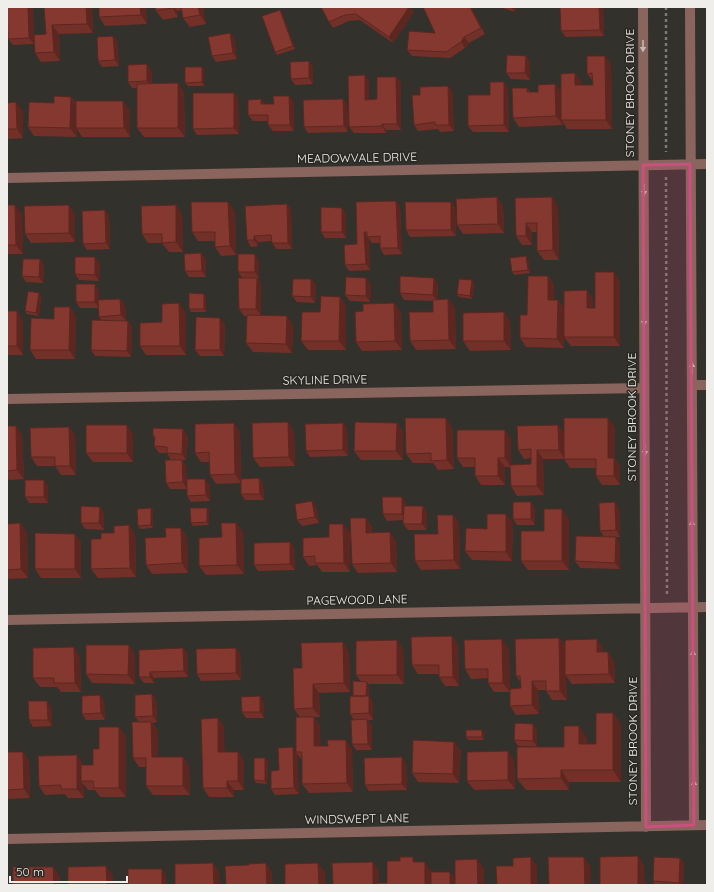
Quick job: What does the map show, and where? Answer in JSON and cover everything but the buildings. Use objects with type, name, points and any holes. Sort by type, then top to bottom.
[{"type":"street","name":"STONEY BROOK DRIVE","points":[[643,7],[646,827]]},
{"type":"street","points":[[690,7],[694,825]]},
{"type":"street","name":"MEADOWVALE DRIVE","points":[[7,178],[707,164]]},
{"type":"street","points":[[692,385],[707,385]]},
{"type":"street","name":"SKYLINE DRIVE","points":[[7,399],[644,388]]},
{"type":"street","name":"PAGEWOOD LANE","points":[[7,620],[707,607]]},
{"type":"street","name":"WINDSWEPT LANE","points":[[7,839],[707,825]]},
{"type":"path","points":[[666,7],[667,608]]},
{"type":"highlighted area","points":[[690,164],[694,825],[646,827],[643,165]]}]
